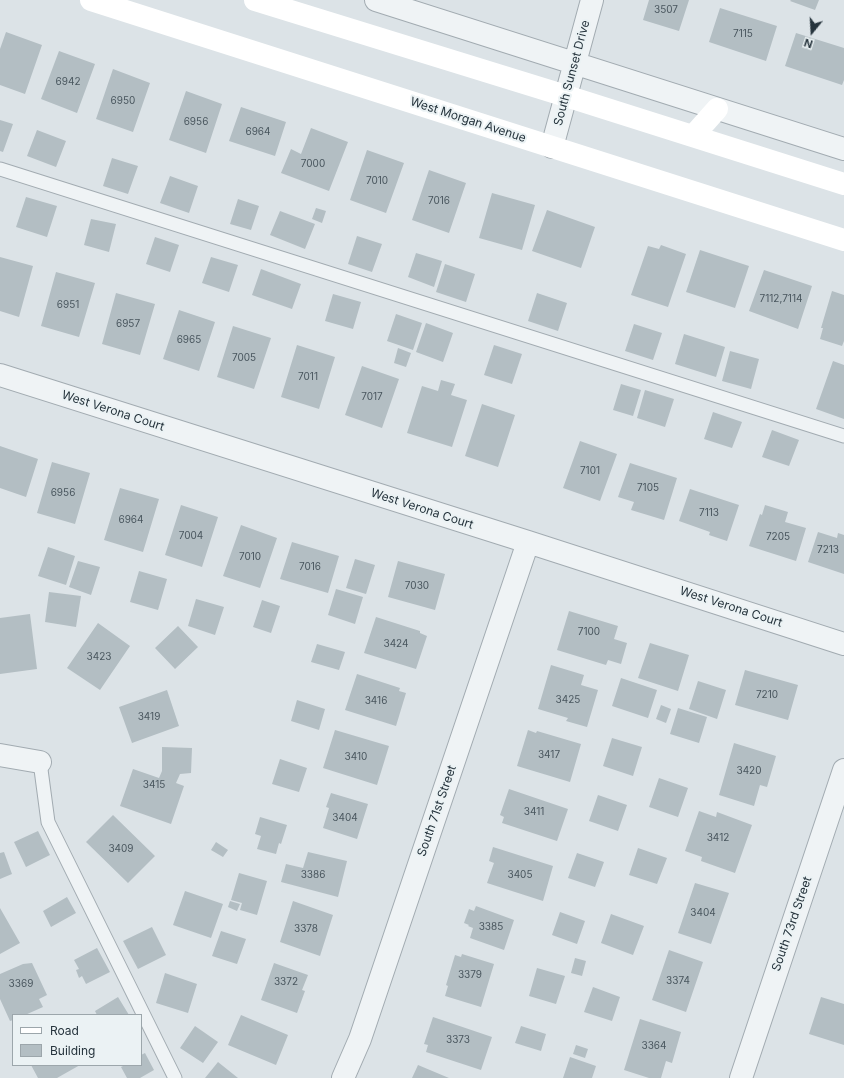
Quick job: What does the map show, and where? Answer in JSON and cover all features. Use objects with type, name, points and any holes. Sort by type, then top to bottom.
[{"type":"street","name":"West Morgan Avenue","points":[[91,0],[844,240]]},
{"type":"street","points":[[255,0],[844,184]]},
{"type":"street","points":[[376,0],[844,149]]},
{"type":"street","name":"South Sunset Drive","points":[[552,147],[592,0]]},
{"type":"street","points":[[693,136],[717,109]]},
{"type":"street","name":"West Verona Court","points":[[0,375],[528,542],[844,644]]},
{"type":"street","name":"South 71st Street","points":[[343,1078],[362,1032],[528,542]]},
{"type":"street","points":[[0,755],[40,762]]},
{"type":"street","name":"South 73rd Street","points":[[742,1078],[844,770]]},
{"type":"lane","points":[[0,169],[844,436]]},
{"type":"lane","points":[[40,762],[48,822],[175,1078]]},
{"type":"building","points":[[649,0],[689,0],[679,31],[643,20]]},
{"type":"building","points":[[819,0],[815,10],[790,1]]},
{"type":"building","points":[[720,8],[777,26],[766,61],[709,42]]},
{"type":"building","points":[[6,32],[42,45],[25,94],[0,85],[0,49]]},
{"type":"building","points":[[796,33],[844,48],[844,80],[842,85],[785,66]]},
{"type":"building","points":[[59,51],[95,64],[77,113],[41,99]]},
{"type":"building","points":[[113,69],[150,83],[133,132],[96,119]]},
{"type":"building","points":[[186,91],[222,104],[206,153],[169,140]]},
{"type":"building","points":[[241,107],[286,122],[275,156],[229,141]]},
{"type":"building","points":[[0,120],[13,124],[3,152],[0,151]]},
{"type":"building","points":[[311,128],[348,142],[329,191],[281,173],[291,149],[301,154]]},
{"type":"building","points":[[37,130],[66,141],[56,167],[27,156]]},
{"type":"building","points":[[367,150],[404,163],[386,213],[350,200]]},
{"type":"building","points":[[112,158],[138,166],[128,194],[103,186]]},
{"type":"building","points":[[429,170],[466,183],[449,233],[412,220]]},
{"type":"building","points":[[170,176],[198,186],[189,213],[160,203]]},
{"type":"building","points":[[492,193],[535,205],[522,250],[479,238]]},
{"type":"building","points":[[26,197],[57,206],[47,237],[16,227]]},
{"type":"building","points":[[238,199],[259,206],[251,230],[230,224]]},
{"type":"building","points":[[316,208],[326,211],[322,223],[312,219]]},
{"type":"building","points":[[547,210],[595,227],[581,268],[532,251]]},
{"type":"building","points":[[280,211],[315,224],[305,249],[270,235]]},
{"type":"building","points":[[91,219],[116,224],[109,252],[84,245]]},
{"type":"building","points":[[357,236],[382,244],[372,272],[348,264]]},
{"type":"building","points":[[155,237],[179,245],[170,272],[146,264]]},
{"type":"building","points":[[661,245],[686,254],[668,307],[631,295],[648,246],[659,249]]},
{"type":"building","points":[[700,250],[749,266],[735,308],[686,292]]},
{"type":"building","points":[[416,253],[442,261],[434,287],[408,277]]},
{"type":"building","points":[[0,257],[33,266],[19,317],[0,311]]},
{"type":"building","points":[[211,257],[238,265],[229,292],[202,283]]},
{"type":"building","points":[[445,264],[475,274],[466,302],[436,292]]},
{"type":"building","points":[[261,269],[301,284],[292,309],[252,295]]},
{"type":"building","points":[[764,270],[812,286],[798,329],[749,311]]},
{"type":"building","points":[[56,272],[95,283],[79,337],[41,326]]},
{"type":"building","points":[[832,291],[844,295],[844,341],[842,346],[820,339],[823,328],[821,328]]},
{"type":"building","points":[[116,293],[155,304],[140,355],[102,344]]},
{"type":"building","points":[[537,293],[567,303],[558,331],[528,321]]},
{"type":"building","points":[[333,294],[361,302],[353,329],[325,321]]},
{"type":"building","points":[[179,310],[215,322],[199,371],[163,359]]},
{"type":"building","points":[[396,314],[422,323],[413,350],[387,341]]},
{"type":"building","points":[[426,323],[453,333],[443,362],[416,352]]},
{"type":"building","points":[[634,324],[662,333],[653,360],[625,351]]},
{"type":"building","points":[[233,326],[271,338],[254,389],[217,377]]},
{"type":"building","points":[[684,334],[725,347],[716,377],[675,364]]},
{"type":"building","points":[[297,345],[335,357],[319,409],[281,397]]},
{"type":"building","points":[[494,345],[522,354],[512,384],[484,375]]},
{"type":"building","points":[[398,348],[411,353],[406,367],[394,363]]},
{"type":"building","points":[[730,351],[759,359],[751,389],[722,381]]},
{"type":"building","points":[[833,361],[844,365],[844,419],[816,409]]},
{"type":"building","points":[[362,366],[399,379],[382,428],[345,415]]},
{"type":"building","points":[[441,380],[455,384],[451,395],[467,400],[452,447],[407,433],[422,386],[438,391]]},
{"type":"building","points":[[621,384],[641,390],[633,416],[613,410]]},
{"type":"building","points":[[645,390],[674,399],[665,427],[637,418]]},
{"type":"building","points":[[482,404],[515,415],[498,467],[465,456]]},
{"type":"building","points":[[713,412],[742,422],[732,448],[704,439]]},
{"type":"building","points":[[772,430],[799,440],[789,466],[762,457]]},
{"type":"building","points":[[580,441],[617,454],[600,501],[563,488]]},
{"type":"building","points":[[0,446],[38,459],[26,497],[0,488]]},
{"type":"building","points":[[52,462],[90,473],[75,524],[37,513]]},
{"type":"building","points":[[630,463],[677,478],[664,520],[631,510],[634,502],[618,497]]},
{"type":"building","points":[[120,488],[159,499],[143,552],[104,540]]},
{"type":"building","points":[[690,489],[739,505],[727,541],[709,535],[710,532],[679,521]]},
{"type":"building","points":[[181,505],[218,517],[202,567],[165,555]]},
{"type":"building","points":[[765,505],[788,512],[785,522],[806,528],[796,561],[749,546],[760,514],[762,515]]},
{"type":"building","points":[[241,525],[277,538],[260,588],[223,576]]},
{"type":"building","points":[[818,532],[837,538],[838,533],[844,535],[844,574],[808,562]]},
{"type":"building","points":[[292,542],[339,556],[328,593],[280,579]]},
{"type":"building","points":[[48,547],[75,556],[66,585],[38,576]]},
{"type":"building","points":[[355,559],[375,565],[366,594],[346,588]]},
{"type":"building","points":[[78,561],[100,567],[91,595],[69,587]]},
{"type":"building","points":[[398,561],[445,574],[435,610],[388,597]]},
{"type":"building","points":[[139,571],[167,579],[158,610],[130,602]]},
{"type":"building","points":[[336,589],[363,597],[355,624],[328,615]]},
{"type":"building","points":[[49,592],[81,596],[76,627],[45,622]]},
{"type":"building","points":[[196,599],[224,607],[215,635],[188,626]]},
{"type":"building","points":[[262,600],[280,606],[271,633],[253,627]]},
{"type":"building","points":[[569,611],[618,626],[614,639],[627,643],[621,664],[608,660],[606,665],[557,650]]},
{"type":"building","points":[[30,614],[37,669],[0,674],[0,618]]},
{"type":"building","points":[[376,617],[420,631],[420,633],[427,636],[416,669],[364,653]]},
{"type":"building","points":[[98,623],[130,646],[100,690],[67,668]]},
{"type":"building","points":[[178,626],[198,647],[175,669],[155,648]]},
{"type":"building","points":[[650,643],[689,655],[678,691],[638,678]]},
{"type":"building","points":[[317,644],[345,652],[339,670],[311,662]]},
{"type":"building","points":[[551,665],[584,675],[581,685],[598,690],[587,727],[566,721],[568,718],[538,709]]},
{"type":"building","points":[[745,670],[798,685],[788,720],[735,705]]},
{"type":"building","points":[[357,674],[400,688],[399,691],[406,693],[396,726],[345,710]]},
{"type":"building","points":[[621,678],[657,690],[648,718],[612,706]]},
{"type":"building","points":[[698,681],[726,690],[717,719],[689,709]]},
{"type":"building","points":[[167,690],[179,726],[132,743],[119,707]]},
{"type":"building","points":[[297,700],[325,709],[319,730],[291,721]]},
{"type":"building","points":[[661,705],[671,709],[666,723],[656,719]]},
{"type":"building","points":[[678,708],[707,717],[699,743],[670,734]]},
{"type":"building","points":[[335,730],[389,746],[377,785],[323,768]]},
{"type":"building","points":[[528,730],[536,733],[537,731],[581,744],[570,782],[517,766]]},
{"type":"building","points":[[612,738],[642,747],[633,776],[603,766]]},
{"type":"building","points":[[734,743],[776,756],[767,787],[760,785],[754,806],[719,795]]},
{"type":"building","points":[[162,747],[192,748],[191,773],[180,774],[176,783],[184,786],[171,824],[120,806],[133,769],[159,778],[162,771]]},
{"type":"building","points":[[280,759],[307,768],[299,792],[272,784]]},
{"type":"building","points":[[659,778],[688,788],[678,817],[649,807]]},
{"type":"building","points":[[509,789],[568,809],[557,841],[502,823],[504,817],[500,815]]},
{"type":"building","points":[[331,793],[368,804],[357,839],[323,828],[329,808],[326,807]]},
{"type":"building","points":[[598,795],[627,805],[618,831],[589,821]]},
{"type":"building","points":[[699,811],[716,817],[717,812],[752,825],[735,873],[701,861],[702,857],[685,851]]},
{"type":"building","points":[[113,815],[155,856],[128,883],[86,842]]},
{"type":"building","points":[[260,817],[287,825],[276,854],[257,849],[261,836],[255,834]]},
{"type":"building","points":[[38,831],[50,855],[26,867],[14,842]]},
{"type":"building","points":[[216,842],[228,850],[223,857],[211,850]]},
{"type":"building","points":[[493,847],[553,866],[543,901],[487,883],[494,863],[489,861]]},
{"type":"building","points":[[638,848],[667,858],[657,884],[629,875]]},
{"type":"building","points":[[4,852],[12,874],[0,879],[0,853]]},
{"type":"building","points":[[308,852],[347,861],[338,897],[281,882],[286,864],[303,868]]},
{"type":"building","points":[[577,853],[604,862],[595,887],[568,878]]},
{"type":"building","points":[[239,873],[267,881],[257,915],[240,910],[242,903],[231,900]]},
{"type":"building","points":[[695,883],[729,893],[711,944],[678,933]]},
{"type":"building","points":[[185,891],[223,904],[211,938],[173,925]]},
{"type":"building","points":[[67,897],[76,913],[51,927],[43,911]]},
{"type":"building","points":[[230,901],[240,904],[237,911],[228,907]]},
{"type":"building","points":[[293,901],[333,915],[320,956],[280,942]]},
{"type":"building","points":[[476,906],[514,920],[504,950],[470,938],[473,928],[464,923],[469,909],[474,911]]},
{"type":"building","points":[[0,908],[20,943],[0,954]]},
{"type":"building","points":[[560,912],[585,921],[577,944],[552,935]]},
{"type":"building","points":[[611,914],[644,926],[633,955],[601,943]]},
{"type":"building","points":[[152,927],[166,955],[138,969],[123,941]]},
{"type":"building","points":[[221,931],[246,939],[237,964],[212,956]]},
{"type":"building","points":[[97,948],[110,972],[86,984],[82,976],[79,978],[76,970],[79,969],[74,960]]},
{"type":"building","points":[[669,950],[703,962],[686,1012],[652,1000]]},
{"type":"building","points":[[462,954],[494,964],[481,1007],[445,996],[448,986],[446,985],[455,955],[461,957]]},
{"type":"building","points":[[575,958],[586,961],[582,976],[571,973]]},
{"type":"building","points":[[32,963],[47,995],[39,999],[43,1007],[27,1014],[12,1014],[12,1020],[10,1021],[0,999],[0,974],[23,964]]},
{"type":"building","points":[[274,963],[308,975],[302,990],[305,991],[297,1013],[261,1000]]},
{"type":"building","points":[[537,968],[565,976],[556,1004],[529,996]]},
{"type":"building","points":[[165,973],[197,984],[188,1013],[156,1003]]},
{"type":"building","points":[[593,987],[620,997],[612,1021],[584,1012]]},
{"type":"building","points":[[118,997],[128,1014],[96,1014],[95,1011]]},
{"type":"building","points":[[821,997],[844,1004],[844,1045],[809,1034]]},
{"type":"building","points":[[241,1015],[288,1035],[276,1065],[228,1045]]},
{"type":"building","points":[[433,1017],[492,1037],[481,1070],[426,1052],[428,1045],[424,1044]]},
{"type":"building","points":[[640,1019],[681,1032],[672,1063],[666,1061],[661,1078],[649,1078],[624,1070]]},
{"type":"building","points":[[195,1026],[218,1042],[203,1063],[180,1048]]},
{"type":"building","points":[[521,1026],[546,1034],[541,1051],[515,1043]]},
{"type":"building","points":[[576,1045],[588,1049],[585,1058],[573,1054]]},
{"type":"building","points":[[145,1053],[154,1070],[140,1078],[127,1078],[121,1067],[142,1066],[142,1054]]},
{"type":"building","points":[[570,1057],[596,1066],[592,1078],[563,1078]]},
{"type":"building","points":[[218,1062],[238,1078],[205,1078]]},
{"type":"building","points":[[418,1065],[449,1078],[412,1078]]},
{"type":"building","points":[[32,1066],[78,1066],[57,1078],[38,1078]]}]
